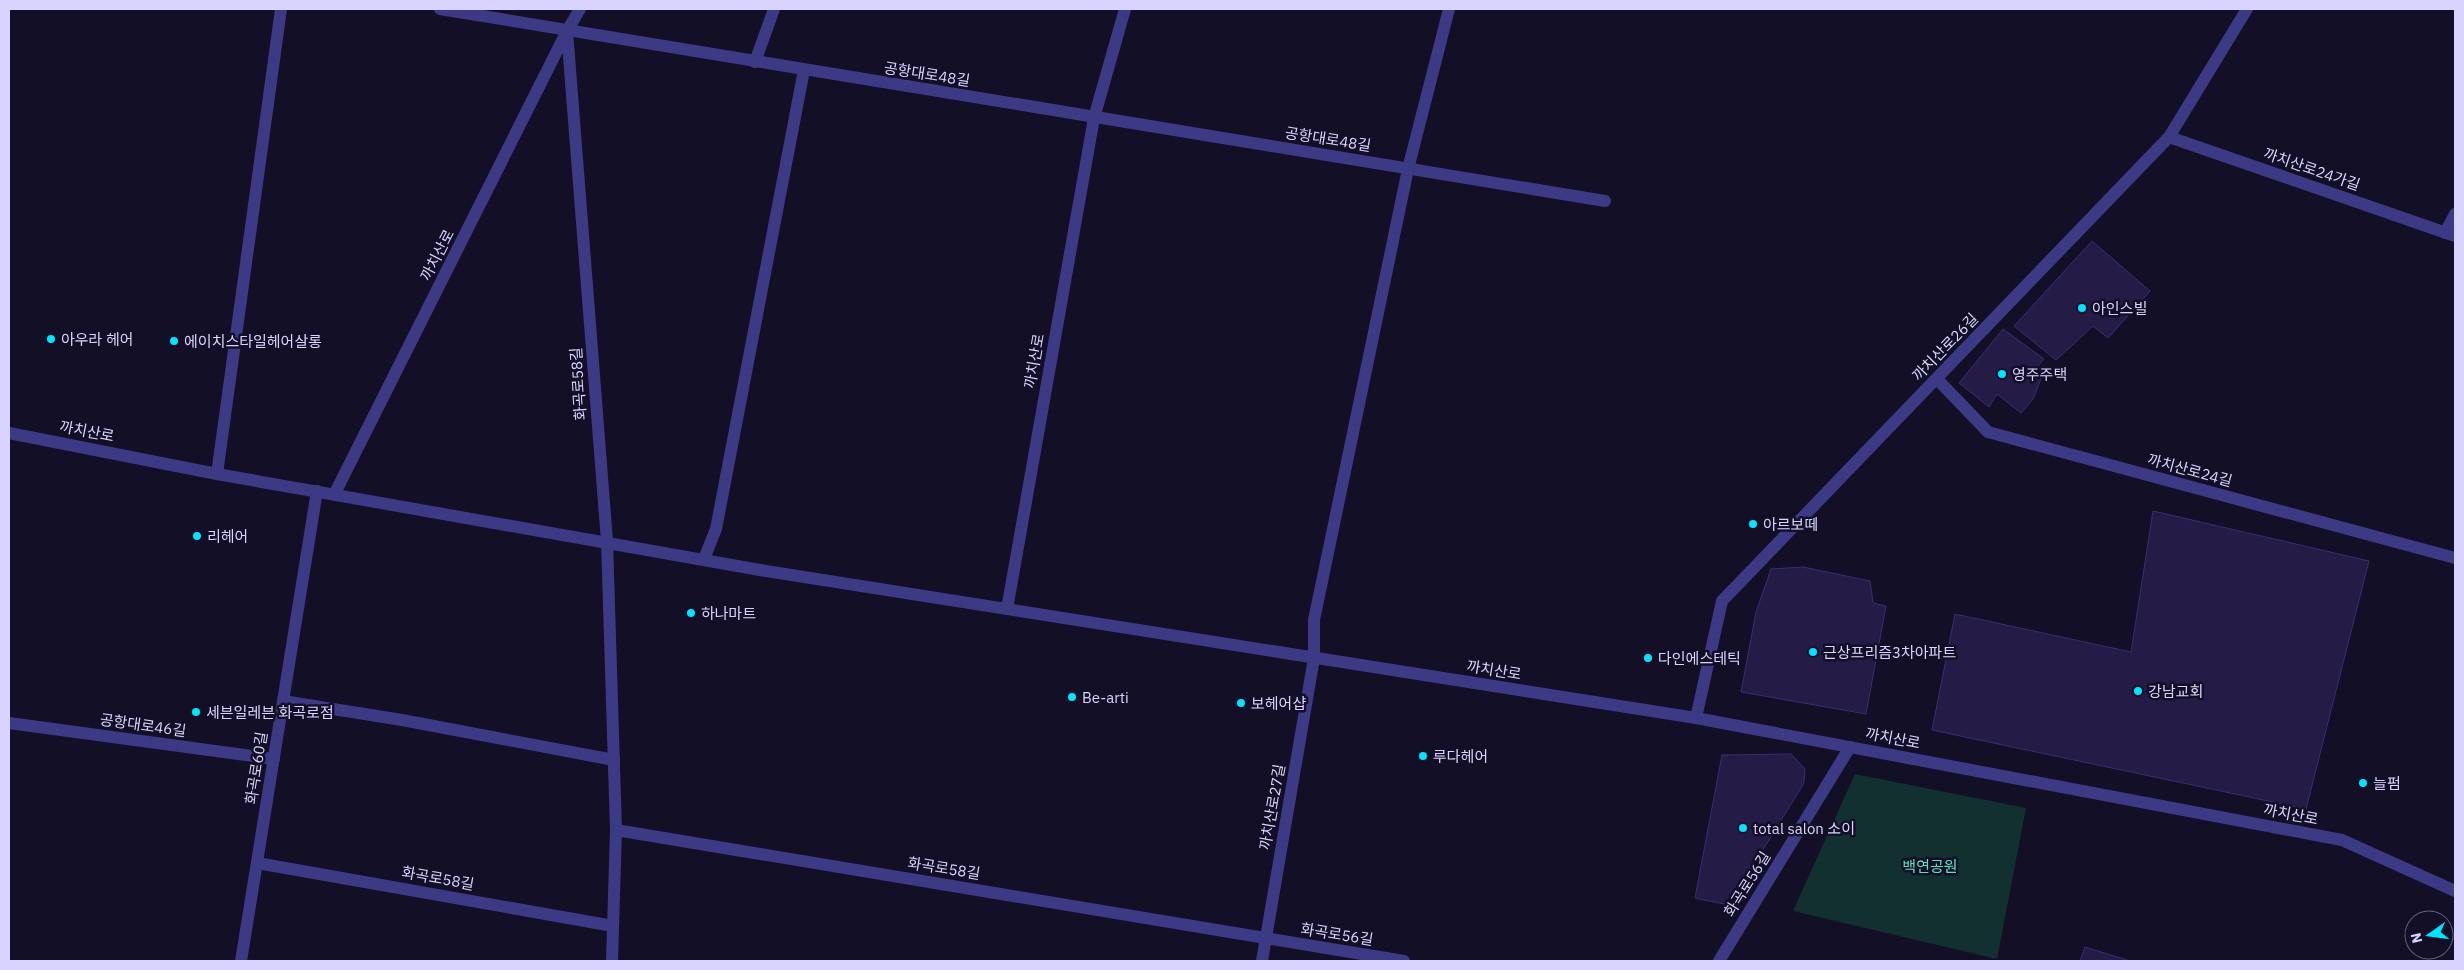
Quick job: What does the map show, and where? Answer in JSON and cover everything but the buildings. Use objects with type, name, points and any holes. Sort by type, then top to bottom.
[{"type":"street","points":[[217,474],[281,9]]},
{"type":"street","name":"공항대로48길","points":[[440,9],[1605,201]]},
{"type":"street","points":[[567,31],[580,9]]},
{"type":"street","points":[[755,62],[774,9]]},
{"type":"street","points":[[1094,118],[1124,9]]},
{"type":"street","points":[[1314,658],[1314,620],[1408,169],[1449,9]]},
{"type":"street","name":"까치산로26길","points":[[1696,718],[1722,601],[2169,136],[2248,9]]},
{"type":"street","name":"까치산로","points":[[335,493],[567,31]]},
{"type":"street","name":"화곡로58길","points":[[567,31],[607,541],[616,830],[612,961]]},
{"type":"street","points":[[704,559],[716,529],[804,70]]},
{"type":"street","name":"까치산로","points":[[1007,609],[1094,118]]},
{"type":"street","name":"까치산로24가길","points":[[2169,136],[2450,234],[2455,214]]},
{"type":"street","name":"까치산로24길","points":[[1937,379],[1988,432],[2455,558]]},
{"type":"street","name":"까치산로","points":[[9,432],[217,474],[335,493],[704,559],[1696,718],[2342,840],[2455,892]]},
{"type":"street","name":"화곡로60길","points":[[241,961],[317,491]]},
{"type":"street","name":"까치산로27길","points":[[1262,961],[1314,658]]},
{"type":"street","points":[[283,701],[402,720],[614,760]]},
{"type":"street","name":"공항대로46길","points":[[9,723],[274,759]]},
{"type":"street","name":"화곡로56길","points":[[1719,961],[1850,747]]},
{"type":"street","name":"화곡로58길","points":[[616,830],[1266,938]]},
{"type":"street","name":"화곡로58길","points":[[257,863],[613,926]]},
{"type":"street","name":"화곡로56길","points":[[1266,938],[1404,961]]},
{"type":"green space","name":"백연공원","points":[[1855,774],[2026,808],[1997,959],[1793,911]]},
{"type":"place","name":"아인스빌","points":[[2082,308]]},
{"type":"place","name":"아우라 헤어","points":[[51,339]]},
{"type":"place","name":"에이치스타일헤어살롱","points":[[174,341]]},
{"type":"place","name":"영주주택","points":[[2002,374]]},
{"type":"place","name":"아르보떼","points":[[1753,524]]},
{"type":"place","name":"리헤어","points":[[197,536]]},
{"type":"place","name":"하나마트","points":[[691,613]]},
{"type":"place","name":"근상프리즘3차아파트","points":[[1813,652]]},
{"type":"place","name":"다인에스테틱","points":[[1648,658]]},
{"type":"place","name":"강남교회","points":[[2138,691]]},
{"type":"place","name":"Be-arti","points":[[1072,697]]},
{"type":"place","name":"보헤어샵","points":[[1241,703]]},
{"type":"place","name":"세븐일레븐 화곡로점","points":[[196,712]]},
{"type":"place","name":"루다헤어","points":[[1423,756]]},
{"type":"place","name":"늘펌","points":[[2363,783]]},
{"type":"place","name":"total salon 소이","points":[[1743,828]]}]
